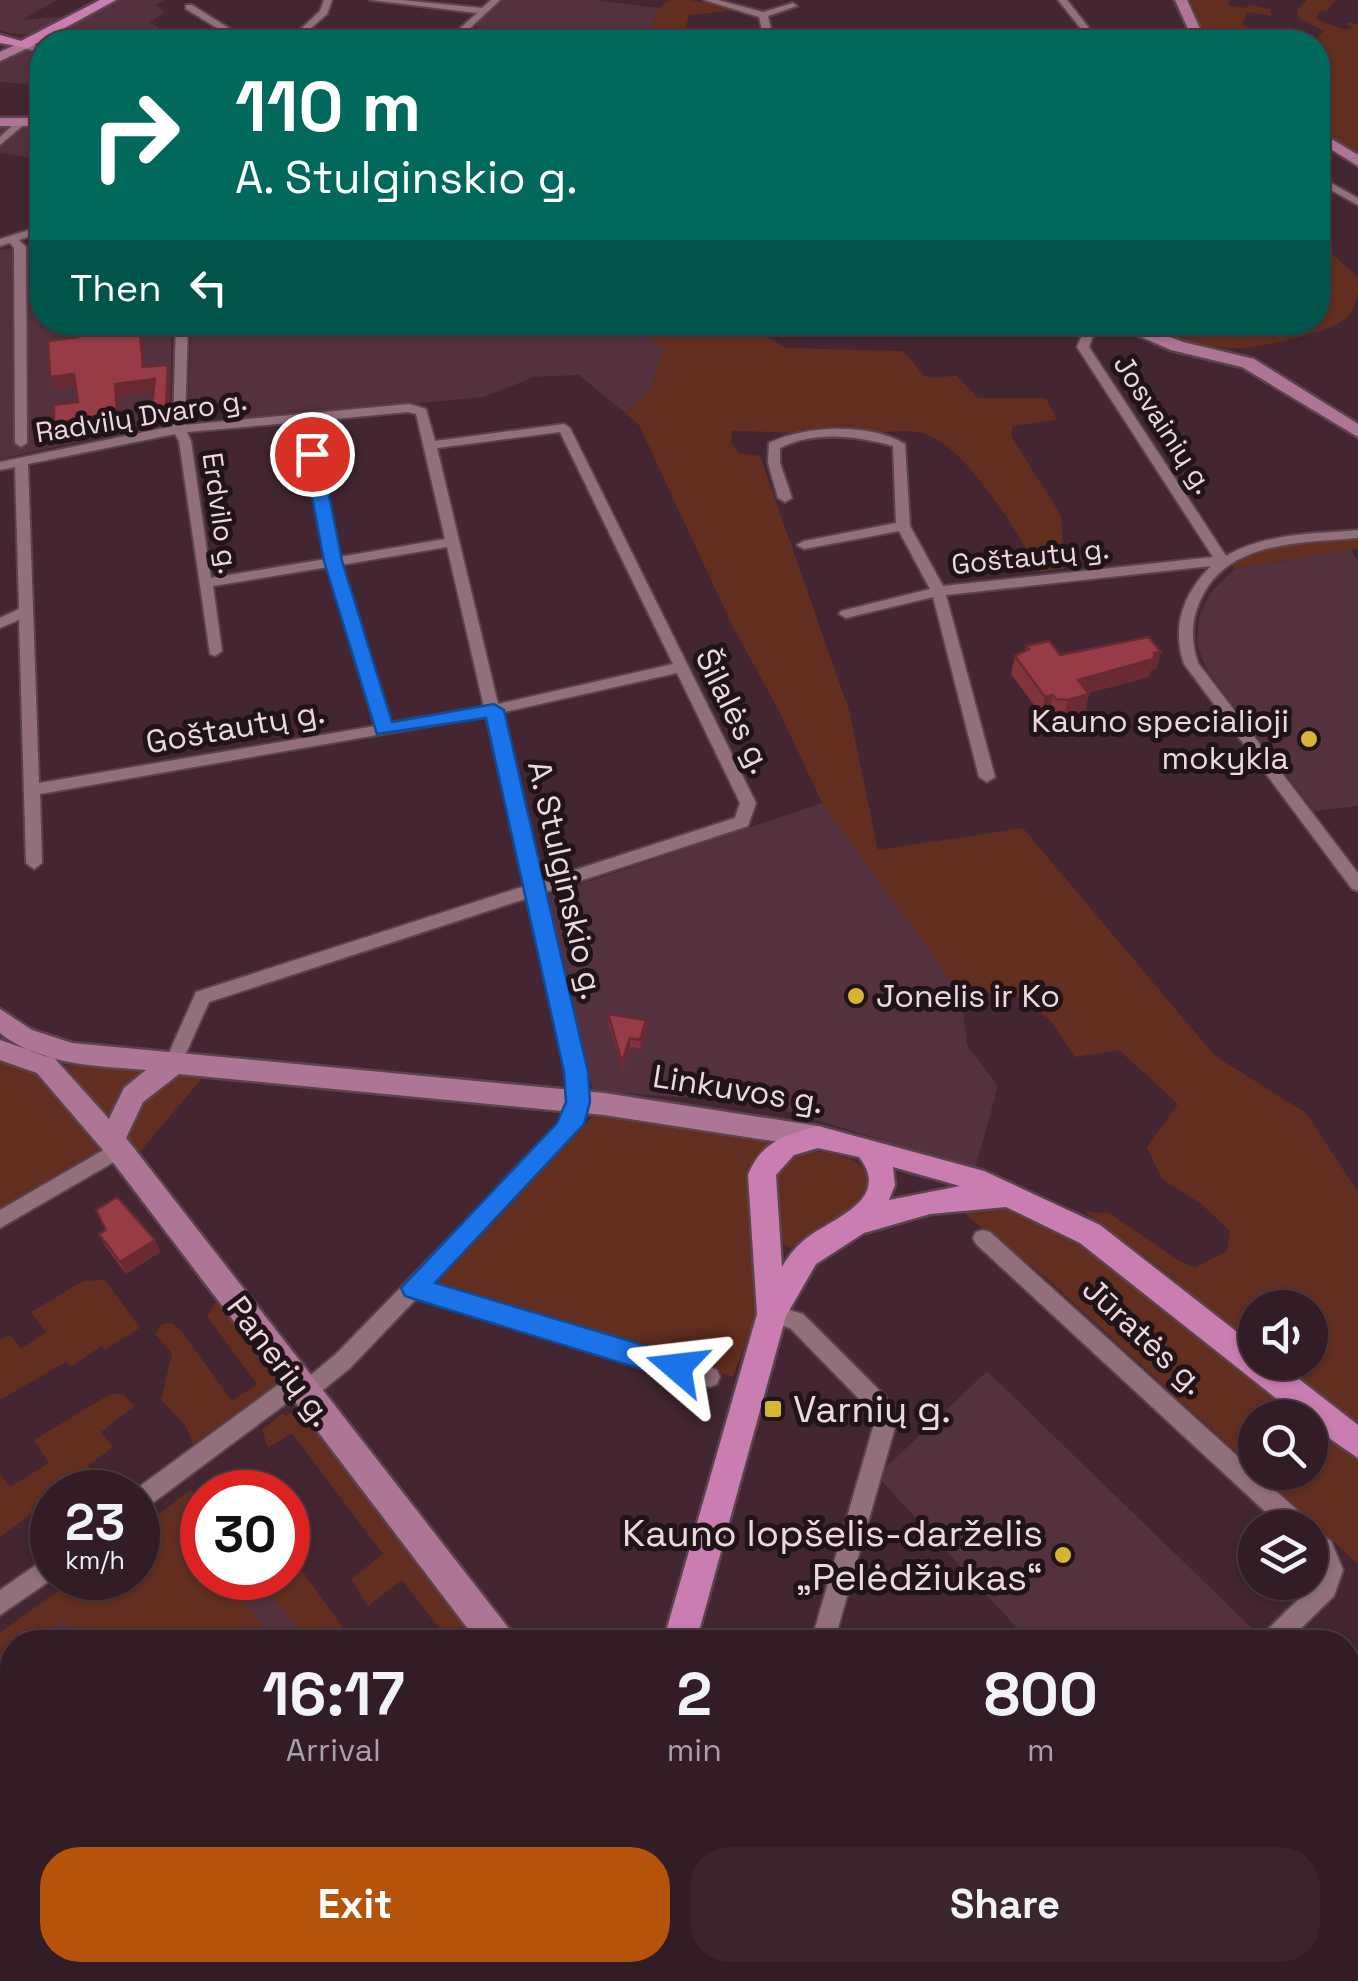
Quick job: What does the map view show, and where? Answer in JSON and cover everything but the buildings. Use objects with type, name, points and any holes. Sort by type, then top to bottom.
[{"type":"main road","points":[[52,30],[110,0]]},
{"type":"main road","points":[[0,38],[23,45],[30,41]]},
{"type":"main road","points":[[772,1314],[762,1175],[766,1164],[785,1146],[818,1137]]},
{"type":"main road","name":"Linkuvos g.","points":[[818,1137],[952,1172],[1090,1234],[1358,1444]]},
{"type":"main road","points":[[860,1221],[883,1188],[879,1162],[867,1148]]},
{"type":"main road","points":[[764,1232],[784,1252],[800,1253],[860,1221],[936,1201],[1014,1197]]},
{"type":"main road","points":[[682,1630],[772,1314],[797,1267],[814,1247]]},
{"type":"street","points":[[305,30],[324,12],[328,0]]},
{"type":"street","points":[[374,0],[484,11]]},
{"type":"street","points":[[463,30],[496,0]]},
{"type":"street","points":[[708,0],[762,15],[793,6]]},
{"type":"street","points":[[1062,0],[1087,30]]},
{"type":"street","points":[[1181,0],[1195,30]]},
{"type":"street","points":[[190,8],[226,30]]},
{"type":"street","points":[[762,15],[765,30]]},
{"type":"street","points":[[0,56],[23,45],[30,47]]},
{"type":"street","points":[[0,122],[30,122]]},
{"type":"street","points":[[0,142],[22,122]]},
{"type":"street","points":[[1330,144],[1358,162]]},
{"type":"street","points":[[1330,186],[1358,202]]},
{"type":"street","points":[[0,226],[20,247],[20,443]]},
{"type":"street","name":"Erdvilo g.","points":[[182,335],[180,429],[185,440],[215,651]]},
{"type":"street","name":"Josvainių g.","points":[[1088,335],[1083,346],[1222,560]]},
{"type":"street","points":[[1148,335],[1248,364],[1358,432]]},
{"type":"street","name":"Radvilų Dvaro g.","points":[[0,466],[180,429],[409,408]]},
{"type":"street","name":"A. Stulginskio g.","points":[[409,408],[422,412],[454,542],[567,1029],[578,1102]]},
{"type":"street","points":[[306,418],[333,561],[384,730]]},
{"type":"street","name":"Šilalės g.","points":[[173,1064],[202,997],[742,822],[748,803],[564,428],[430,446]]},
{"type":"street","points":[[784,498],[774,462],[774,446],[785,438],[858,435],[899,444],[903,526],[938,590],[987,777]]},
{"type":"street","points":[[21,460],[34,863]]},
{"type":"street","points":[[804,545],[903,526]]},
{"type":"street","name":"Goštautų g.","points":[[846,614],[906,595],[938,590],[1222,560],[1280,542],[1358,534]]},
{"type":"street","points":[[205,583],[454,542]]},
{"type":"street","points":[[1222,560],[1196,589],[1189,608],[1184,641],[1191,664],[1358,884]]},
{"type":"street","points":[[0,624],[26,612]]},
{"type":"street","name":"Goštautų g.","points":[[32,790],[494,710],[682,666]]},
{"type":"street","points":[[0,1019],[11,1044]]},
{"type":"street","name":"Linkuvos g.","points":[[11,1044],[72,1054],[578,1102],[704,1117],[818,1137]]},
{"type":"street","name":"Panerių g.","points":[[11,1044],[60,1081],[115,1145],[489,1630]]},
{"type":"street","points":[[0,1220],[115,1145],[133,1095],[173,1064]]},
{"type":"street","points":[[160,1487],[343,1361],[566,1130],[575,1117],[578,1102]]},
{"type":"street","name":"Jūratės g.","points":[[983,1238],[1280,1510]]},
{"type":"street","points":[[414,1288],[710,1377]]},
{"type":"street","points":[[772,1314],[796,1320],[878,1404],[884,1424],[827,1630]]},
{"type":"street","points":[[0,1604],[30,1582]]},
{"type":"street","points":[[1283,1630],[1314,1600]]},
{"type":"shaded area","points":[[0,0],[57,0],[22,20],[70,16],[41,30],[30,30],[30,34],[0,30]]},
{"type":"shaded area","points":[[118,0],[165,0],[155,5],[165,12],[150,22],[162,30],[61,30]]},
{"type":"shaded area","points":[[501,0],[594,0],[659,8],[650,30],[500,30],[473,26]]},
{"type":"shaded area","points":[[669,0],[690,0],[739,10],[689,15],[685,30],[650,30],[659,8]]},
{"type":"shaded area","points":[[1190,0],[1229,0],[1228,5],[1270,9],[1272,16],[1247,12],[1242,25],[1258,30],[1204,30]]},
{"type":"shaded area","points":[[1307,0],[1336,0],[1327,11],[1320,10],[1316,19],[1345,30],[1352,27],[1346,25],[1349,22],[1358,25],[1358,155],[1330,137],[1330,30],[1299,18],[1297,10]]},
{"type":"shaded area","points":[[30,51],[30,84],[0,82],[0,63]]},
{"type":"shaded area","points":[[30,125],[30,158],[0,153],[0,126]]},
{"type":"shaded area","points":[[30,246],[30,335],[172,335],[170,422],[0,459],[0,250]]},
{"type":"shaded area","points":[[1330,252],[1358,277],[1355,305],[1330,327]]},
{"type":"shaded area","points":[[191,335],[645,335],[663,348],[651,390],[625,413],[579,375],[534,377],[484,397],[245,420],[245,401],[188,405]]},
{"type":"shaded area","points":[[645,335],[763,335],[787,348],[902,351],[927,377],[956,375],[978,398],[1046,398],[1057,420],[1013,426],[1011,436],[1061,515],[1064,569],[1037,572],[1006,517],[976,476],[944,444],[930,436],[902,431],[854,435],[732,431],[731,442],[739,453],[760,456],[849,710],[878,850],[1023,828],[1215,1056],[1306,1113],[1358,1192],[1358,1431],[1328,1407],[1328,1400],[1319,1400],[1294,1380],[1328,1380],[1328,1290],[1238,1290],[1238,1335],[1178,1287],[1174,1278],[1085,1212],[1109,1213],[1195,1268],[1227,1251],[1230,1231],[1200,1203],[1162,1179],[1147,1147],[1178,1104],[1119,1050],[1075,1057],[1050,1020],[1010,992],[961,994],[822,803],[779,711],[732,625],[639,425],[625,413],[651,390],[663,348]]},
{"type":"shaded area","points":[[1166,335],[1305,335],[1232,348]]},
{"type":"shaded area","points":[[1358,538],[1358,549],[1234,569],[1231,564],[1277,548]]},
{"type":"shaded area","name":"Kauno specialioji mokykla","points":[[1351,550],[1358,561],[1358,806],[1314,811],[1208,672],[1197,645],[1199,617],[1209,595],[1234,569]]},
{"type":"shaded area","points":[[822,803],[961,994],[967,1045],[998,1086],[975,1169],[761,1103],[593,1091],[545,896]]},
{"type":"shaded area","points":[[0,1056],[17,1061],[47,1080],[107,1148],[0,1210]]},
{"type":"shaded area","points":[[65,1065],[149,1070],[109,1123]]},
{"type":"shaded area","points":[[185,1074],[205,1075],[138,1154],[123,1138],[131,1116],[154,1090]]},
{"type":"shaded area","points":[[596,1113],[778,1137],[762,1153],[753,1171],[750,1214],[757,1302],[733,1377],[431,1286]]},
{"type":"shaded area","points":[[810,1150],[856,1162],[870,1184],[854,1207],[790,1248],[780,1243],[774,1176],[789,1155]]},
{"type":"shaded area","points":[[960,1206],[1015,1211],[1063,1229],[1110,1260],[1238,1367],[1238,1380],[1254,1380],[1278,1400],[1238,1400],[1238,1453],[1043,1275],[969,1218]]},
{"type":"shaded area","points":[[105,1280],[140,1328],[70,1367],[66,1362],[0,1400],[0,1340],[10,1335],[21,1349],[46,1332],[31,1312],[83,1281]]},
{"type":"shaded area","points":[[218,1299],[281,1383],[193,1444],[186,1426],[161,1400],[172,1353],[155,1334],[162,1324],[173,1323],[232,1401],[257,1384],[207,1316]]},
{"type":"shaded area","name":"Kauno lopšelis-darželis „Pelėdžiukas“","points":[[987,1371],[1254,1630],[1019,1630],[877,1476]]},
{"type":"shaded area","points":[[110,1394],[123,1394],[135,1406],[101,1432],[113,1447],[88,1466],[91,1470],[38,1470],[49,1463],[34,1440]]},
{"type":"shaded area","points":[[300,1408],[468,1630],[441,1630],[402,1580],[368,1606],[351,1579],[383,1554],[292,1433],[268,1448],[262,1430],[282,1414],[286,1416]]},
{"type":"shaded area","points":[[1328,1438],[1358,1457],[1358,1564],[1328,1536],[1328,1510],[1299,1510],[1277,1490],[1328,1490]]},
{"type":"shaded area","points":[[0,1474],[10,1487],[30,1475],[30,1515],[0,1537]]},
{"type":"shaded area","points":[[180,1498],[180,1600],[276,1600],[299,1630],[4,1630],[46,1600],[160,1600],[160,1513]]},
{"type":"shaded area","points":[[180,1498],[180,1600],[242,1600],[266,1630],[69,1630],[64,1621],[52,1630],[4,1630],[46,1600],[160,1600],[160,1513]]},
{"type":"shaded area","points":[[310,1582],[344,1630],[299,1630],[275,1600],[310,1600]]},
{"type":"place","name":"Kauno specialioji mokykla","points":[[1309,739]]},
{"type":"place","name":"Jonelis ir Ko","points":[[856,996]]},
{"type":"place","name":"Varnių g.","points":[[773,1409]]},
{"type":"place","name":"Kauno lopšelis-darželis „Pelėdžiukas“","points":[[1063,1555]]},
{"type":"route","points":[[312,454],[333,561],[384,730],[494,710],[576,1072],[578,1102],[575,1117],[566,1130],[414,1288],[677,1367]]}]
